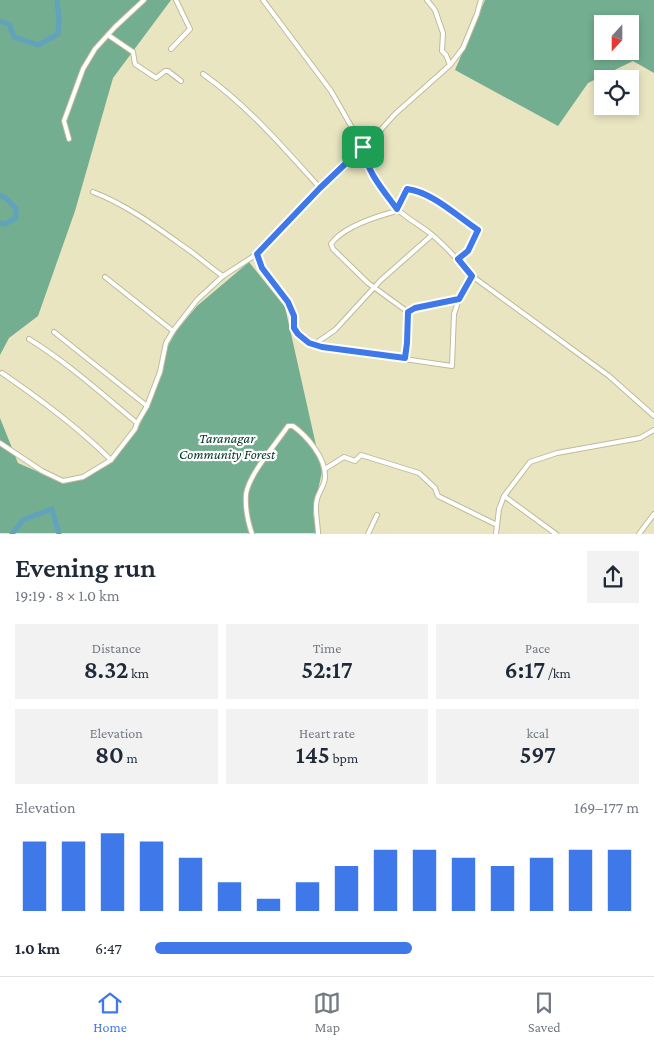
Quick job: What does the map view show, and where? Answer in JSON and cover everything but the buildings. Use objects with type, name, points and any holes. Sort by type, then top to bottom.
[{"type":"street","points":[[69,138],[64,121],[83,68],[95,49],[144,0]]},
{"type":"street","points":[[172,49],[190,29],[176,0]]},
{"type":"street","points":[[263,0],[332,91],[363,147],[364,155],[377,182],[397,209],[432,235],[458,259],[472,276],[609,376],[654,416]]},
{"type":"street","points":[[427,0],[435,10],[443,33],[442,51],[450,65]]},
{"type":"street","points":[[0,443],[42,471],[63,481],[83,477],[111,460],[135,429],[147,406],[160,372],[166,343],[197,300],[223,276],[257,254],[395,114],[450,65],[463,48],[481,0]]},
{"type":"street","points":[[108,35],[133,52],[135,64],[156,78],[165,71],[168,71],[181,81]]},
{"type":"street","points":[[203,74],[220,86],[266,129],[320,188]]},
{"type":"street","points":[[408,312],[358,275],[333,249],[331,244],[346,231],[393,212],[397,209],[407,189],[434,198],[478,230],[468,251],[458,259]]},
{"type":"street","points":[[93,192],[107,197],[133,213],[184,246],[223,276]]},
{"type":"street","points":[[318,346],[319,341],[335,330],[416,247],[432,235]]},
{"type":"street","points":[[257,254],[262,268],[288,302],[294,316],[294,328],[309,343],[318,346],[452,366],[454,314],[459,299],[472,276]]},
{"type":"street","points":[[105,277],[173,331]]},
{"type":"street","points":[[408,312],[415,308],[459,299]]},
{"type":"street","points":[[402,358],[405,358],[406,353],[408,312]]},
{"type":"street","points":[[54,332],[147,406]]},
{"type":"street","points":[[29,339],[46,349],[137,423]]},
{"type":"street","points":[[2,373],[34,394],[93,442],[111,460]]},
{"type":"street","points":[[252,534],[247,513],[246,494],[252,478],[288,426],[293,426],[309,440],[325,469],[325,478],[317,499],[318,534]]},
{"type":"street","points":[[496,534],[499,509],[504,496],[530,462],[557,453],[640,438],[654,430]]},
{"type":"street","points":[[325,469],[344,457],[355,461],[362,455],[419,473],[435,488],[438,496],[497,525]]},
{"type":"street","points":[[504,496],[556,534]]},
{"type":"street","points":[[640,534],[654,514]]},
{"type":"street","points":[[368,534],[377,515]]},
{"type":"green space","points":[[0,0],[171,0],[113,78],[75,211],[38,316],[9,338],[0,355]]},
{"type":"green space","points":[[485,0],[654,0],[654,73],[633,61],[615,70],[594,70],[594,80],[588,83],[558,126],[455,70]]},
{"type":"green space","name":"Taranagar Community Forest","points":[[249,262],[285,307],[322,472],[313,512],[316,533],[0,533],[0,418],[18,463],[61,482],[95,472],[110,464],[137,431],[163,372],[166,349],[177,330],[197,306]]},
{"type":"waterway","points":[[0,21],[9,24],[14,37],[38,45],[58,34],[57,0]]},
{"type":"waterway","points":[[0,195],[7,199],[16,209],[16,218],[5,224],[0,223]]},
{"type":"waterway","points":[[12,534],[23,520],[52,509],[59,534]]},
{"type":"route","points":[[363,147],[364,155],[377,182],[397,209],[407,189],[414,190],[434,198],[478,230],[468,251],[458,259],[472,276],[459,299],[415,308],[408,312],[405,358],[322,347],[309,343],[294,328],[294,316],[288,302],[262,268],[257,254],[320,188],[363,147]]}]
